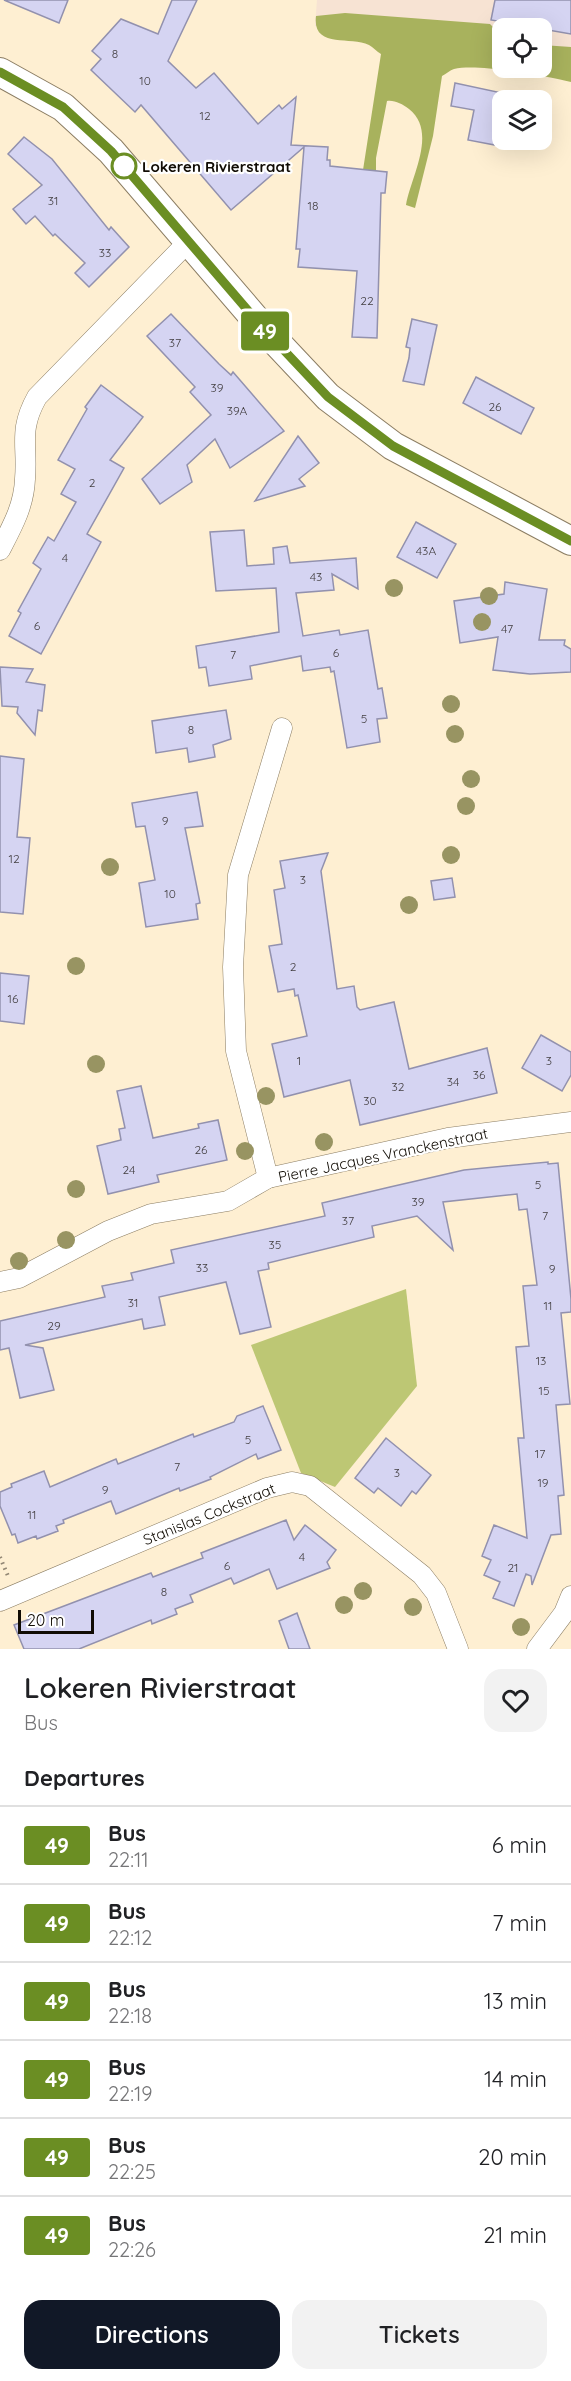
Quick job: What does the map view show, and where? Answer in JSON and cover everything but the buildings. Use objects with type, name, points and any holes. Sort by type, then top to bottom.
[{"type":"street","points":[[0,72],[41,93],[79,120],[111,151],[263,328],[328,397],[393,446],[571,541]]},
{"type":"street","points":[[0,550],[22,501],[26,477],[23,445],[27,416],[37,398],[188,242]]},
{"type":"street","points":[[268,1178],[236,1051],[233,967],[238,875],[282,728]]},
{"type":"street","name":"Pierre Jacques Vranckenstraat","points":[[0,1282],[19,1278],[108,1231],[151,1214],[228,1201],[268,1178],[448,1138],[571,1122]]},
{"type":"street","name":"Stanislas Cockstraat","points":[[0,1601],[267,1488],[292,1482],[310,1486],[422,1575],[436,1593],[458,1649]]},
{"type":"street","points":[[537,1649],[564,1612],[571,1596]]},
{"type":"shaded area","points":[[317,0],[571,0],[571,59],[552,56],[552,18],[492,18],[492,49],[315,26]]},
{"type":"green space","points":[[345,13],[490,24],[492,26],[492,69],[454,69],[442,76],[433,136],[415,208],[406,205],[422,142],[417,119],[409,109],[393,101],[387,101],[376,158],[376,171],[363,170],[381,54],[369,45],[326,37],[316,26],[316,16]]},
{"type":"green space","points":[[552,46],[571,47],[571,82],[550,78],[552,78]]},
{"type":"green space","points":[[406,1289],[417,1386],[335,1487],[301,1473],[251,1345]]},
{"type":"bus line","name":"49","points":[[0,72],[63,107],[111,151],[263,328],[328,397],[393,446],[571,541]]},
{"type":"place","name":"Lokeren Rivierstraat","points":[[124,166]]}]
